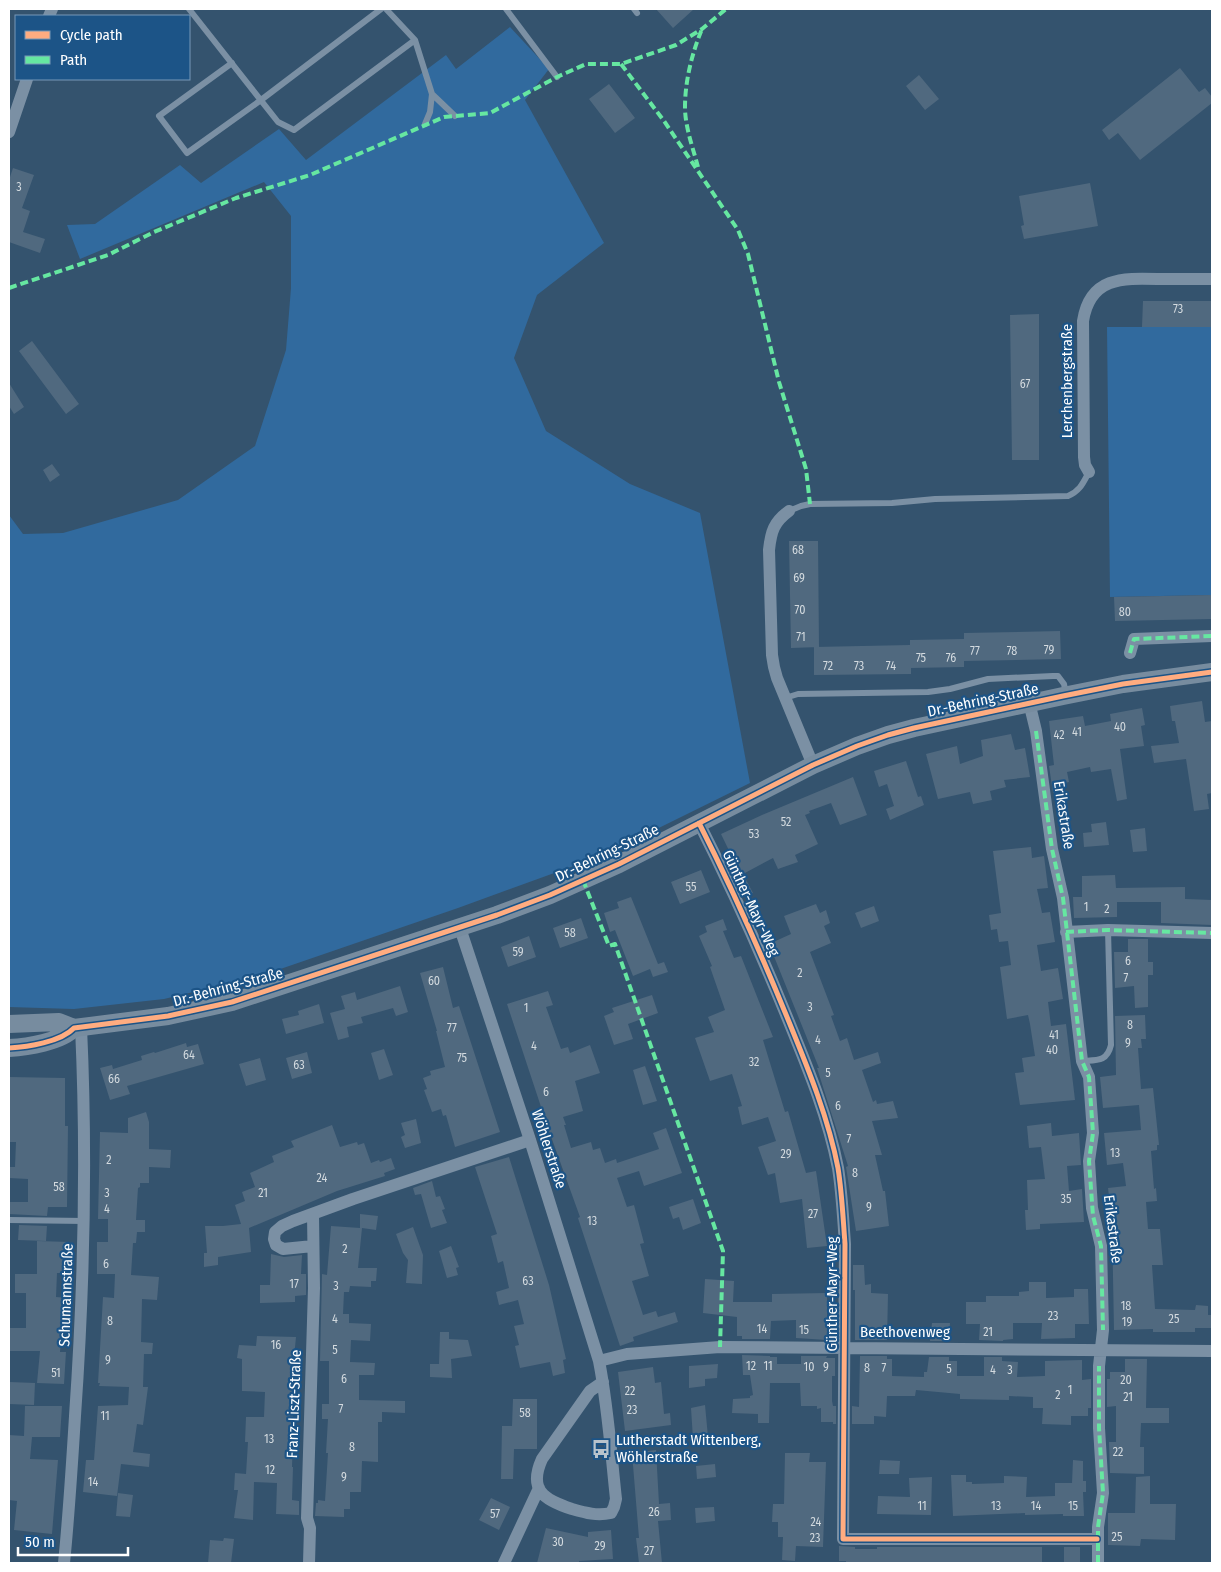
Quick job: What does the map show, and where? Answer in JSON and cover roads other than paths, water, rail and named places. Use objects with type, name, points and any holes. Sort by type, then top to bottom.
[{"type":"street","points":[[9,132],[27,80]]},
{"type":"street","name":"Lerchenbergstraße","points":[[1089,472],[1085,466],[1084,457],[1083,321],[1084,313],[1092,297],[1105,285],[1122,279],[1212,279]]},
{"type":"street","points":[[789,511],[779,518],[770,538],[772,655],[777,678],[813,764]]},
{"type":"street","points":[[1130,652],[1134,639],[1212,636]]},
{"type":"street","name":"Dr.-Behring-Straße","points":[[9,1048],[31,1045],[57,1038],[69,1034],[78,1028],[168,1016],[232,1002],[460,928],[583,880],[813,764],[888,735],[1029,702],[1123,684],[1212,672]]},
{"type":"street","name":"Erikastraße","points":[[1029,702],[1036,731],[1052,849],[1063,898],[1082,1061],[1089,1077],[1093,1133],[1089,1161],[1092,1208],[1101,1246],[1103,1330],[1099,1366],[1103,1493],[1098,1539],[1098,1563]]},
{"type":"street","name":"Günther-Mayr-Weg","points":[[699,823],[756,942],[808,1069],[832,1143],[842,1200],[845,1244],[842,1538],[1098,1539]]},
{"type":"street","name":"Wöhlerstraße","points":[[460,928],[530,1140],[599,1361],[603,1382],[616,1499],[611,1513],[602,1515],[591,1514],[551,1501],[538,1488]]},
{"type":"street","points":[[1066,932],[1108,930],[1212,933]]},
{"type":"street","points":[[9,1024],[59,1022],[78,1028]]},
{"type":"street","name":"Schumannstraße","points":[[64,1563],[81,1334],[84,1221],[85,1147],[78,1028]]},
{"type":"street","points":[[313,1246],[282,1249],[276,1245],[274,1239],[275,1232],[282,1226],[396,1184],[530,1140]]},
{"type":"street","name":"Franz-Liszt-Straße","points":[[309,1563],[310,1528],[307,1518],[314,1288],[313,1214]]},
{"type":"street","name":"Beethovenweg","points":[[599,1361],[627,1354],[706,1348],[1212,1351]]},
{"type":"street","points":[[504,1563],[538,1488],[536,1479],[542,1459],[590,1391],[603,1382]]},
{"type":"lane","points":[[188,9],[278,122],[294,130],[415,40]]},
{"type":"lane","points":[[232,63],[159,116],[187,153],[261,100],[381,9]]},
{"type":"lane","points":[[386,9],[415,40],[432,94],[430,112],[425,124]]},
{"type":"lane","points":[[506,9],[558,77]]},
{"type":"lane","points":[[432,94],[455,116]]},
{"type":"lane","points":[[789,511],[810,504],[892,503],[935,499],[1068,496],[1082,486],[1089,472]]},
{"type":"lane","points":[[785,698],[798,694],[928,692],[950,689],[988,678],[1053,676],[1058,676],[1064,684],[1066,695]]},
{"type":"lane","points":[[1082,1061],[1100,1060],[1109,1053],[1111,1045],[1108,930]]},
{"type":"lane","points":[[9,1220],[84,1221]]},
{"type":"place","name":"Lutherstadt Wittenberg, Wöhlerstraße","points":[[601,1449]]}]
